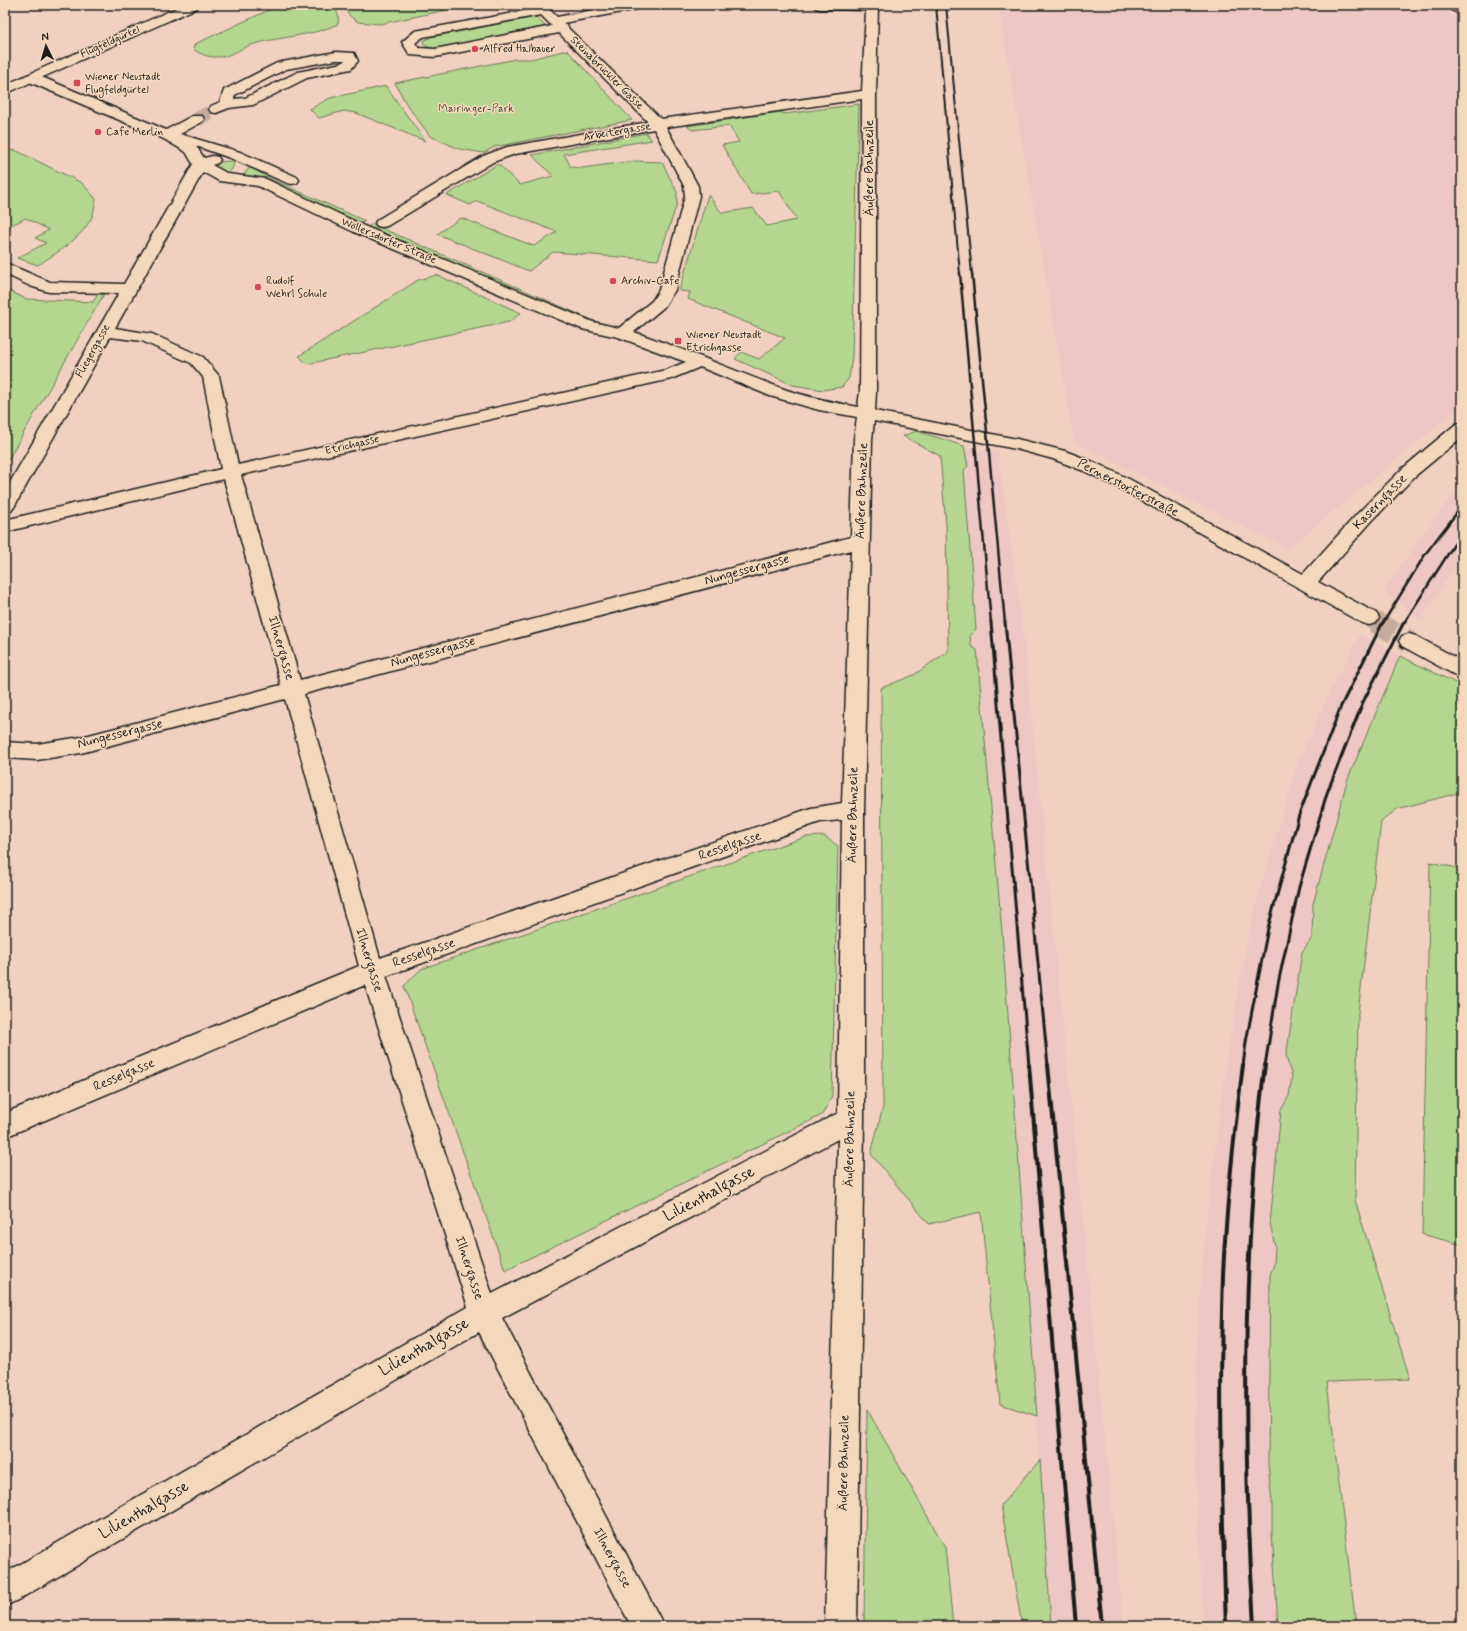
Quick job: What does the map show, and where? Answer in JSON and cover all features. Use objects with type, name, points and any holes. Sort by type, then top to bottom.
[{"type":"street","name":"Flugfeldgürtel","points":[[5,90],[193,5]]},
{"type":"street","points":[[541,8],[419,34],[408,42],[415,52],[435,53],[638,5]]},
{"type":"street","points":[[820,5],[872,6]]},
{"type":"street","points":[[1451,5],[1462,11]]},
{"type":"street","name":"Äußere Bahnzeile","points":[[841,1626],[851,1119],[853,810],[860,541],[865,414],[868,384],[869,94],[872,6]]},
{"type":"street","name":"Steinabrückler Gasse","points":[[541,8],[658,124],[691,186],[692,196],[667,290],[658,304],[622,332]]},
{"type":"street","points":[[336,56],[349,56],[352,61],[346,66],[303,75],[248,102],[221,107],[229,93],[282,66],[336,56]]},
{"type":"street","name":"Wöllersdorfer Straße","points":[[32,78],[167,135],[191,150],[200,164],[224,178],[261,182],[359,229],[588,326],[622,332],[776,392],[825,406],[865,414]]},
{"type":"street","name":"Arbeitergasse","points":[[382,224],[488,159],[512,150],[658,124],[869,94]]},
{"type":"street","points":[[167,135],[198,119]]},
{"type":"street","name":"Wöllersdorfer Straße","points":[[167,135],[204,143],[235,154],[302,185]]},
{"type":"street","points":[[182,196],[236,172],[241,163],[235,154],[200,164]]},
{"type":"street","name":"Fliegergasse","points":[[5,507],[200,164]]},
{"type":"street","name":"Wöllersdorfer Straße","points":[[367,216],[382,224],[605,320],[622,332]]},
{"type":"street","points":[[5,268],[35,283],[49,286],[128,289]]},
{"type":"street","name":"Illnergasse","points":[[104,332],[146,337],[197,360],[211,376],[231,472],[372,971],[484,1312],[648,1626]]},
{"type":"street","name":"Etrichgasse","points":[[5,526],[231,472],[671,374],[699,362]]},
{"type":"street","name":"Pernerstorferstraße","points":[[865,414],[1017,444],[1059,455],[1090,467],[1123,483],[1369,618]]},
{"type":"street","name":"Kaserngasse","points":[[1306,583],[1364,518],[1408,473],[1462,428]]},
{"type":"street","name":"Nungessergasse","points":[[5,750],[37,752],[81,745],[860,541]]},
{"type":"street","points":[[1409,641],[1462,670]]},
{"type":"street","name":"Resselgasse","points":[[5,1125],[372,971],[819,814],[853,810]]},
{"type":"street","name":"Lilienthalgasse","points":[[5,1590],[484,1312],[851,1119]]},
{"type":"shaded area","points":[[998,5],[1434,5],[1462,21],[1462,405],[1288,549],[1074,442]]},
{"type":"shaded area","points":[[964,446],[998,453],[1023,629],[1124,1626],[1051,1626],[1002,932],[977,650],[971,646],[970,635],[976,629],[964,470],[968,466]]},
{"type":"shaded area","points":[[1462,485],[1462,556],[1421,620],[1384,591],[1409,553]]},
{"type":"shaded area","points":[[1360,634],[1400,656],[1347,781],[1327,850],[1313,904],[1312,938],[1302,952],[1286,1057],[1292,1077],[1289,1096],[1281,1110],[1270,1223],[1275,1247],[1274,1264],[1270,1275],[1268,1464],[1272,1502],[1272,1533],[1278,1626],[1203,1626],[1195,1467],[1197,1334],[1207,1211],[1228,1048],[1247,942],[1260,889],[1297,765],[1329,693]]},
{"type":"green space","points":[[280,5],[331,5],[338,13],[338,24],[317,32],[251,45],[230,55],[221,57],[207,56],[193,49],[195,44]]},
{"type":"green space","points":[[342,5],[470,5],[380,24],[358,22],[351,17]]},
{"type":"green space","points":[[536,17],[547,28],[444,49],[431,48],[424,45],[423,41],[431,37]]},
{"type":"green space","name":"Mairinger-Park","points":[[567,50],[632,120],[494,147],[484,153],[459,149],[430,136],[407,105],[395,83],[516,59],[531,59]]},
{"type":"green space","points":[[386,86],[425,141],[356,113],[344,111],[319,118],[310,109],[330,98]]},
{"type":"green space","points":[[859,104],[852,357],[849,378],[842,387],[823,390],[793,385],[735,359],[741,352],[759,359],[785,338],[688,299],[690,292],[679,291],[708,195],[722,213],[753,208],[767,226],[797,220],[779,191],[751,194],[722,145],[739,142],[729,126],[692,130],[687,126],[780,112],[785,114]]},
{"type":"green space","points":[[646,133],[652,140],[564,154],[571,167],[582,168],[634,161],[662,162],[677,192],[677,204],[658,260],[553,252],[529,271],[437,234],[461,218],[534,246],[557,232],[477,201],[470,205],[447,195],[498,164],[520,185],[553,176],[532,155]]},
{"type":"green space","points":[[15,150],[82,183],[96,199],[92,217],[82,232],[68,244],[38,265],[17,258],[46,243],[35,238],[49,230],[26,218],[5,228],[5,152]]},
{"type":"green space","points":[[226,161],[233,162],[234,164],[228,173],[224,173],[211,164]]},
{"type":"green space","points":[[250,167],[269,178],[365,221],[362,223],[269,182],[242,177]]},
{"type":"green space","points":[[372,224],[599,323],[597,325],[368,227]]},
{"type":"green space","points":[[437,275],[521,313],[509,322],[307,364],[299,356],[418,280]]},
{"type":"green space","points":[[5,289],[26,299],[93,302],[98,294],[104,294],[5,465]]},
{"type":"green space","points":[[917,431],[964,446],[968,466],[964,470],[976,629],[970,635],[971,646],[977,650],[1002,932],[1037,1416],[1000,1404],[981,1212],[929,1224],[871,1154],[883,1107],[881,688],[914,675],[948,651],[946,526],[940,456],[903,436]]},
{"type":"green space","points":[[1400,656],[1462,686],[1462,792],[1397,809],[1381,822],[1358,1013],[1355,1200],[1410,1379],[1327,1382],[1356,1626],[1278,1626],[1272,1533],[1272,1502],[1268,1464],[1270,1275],[1274,1264],[1275,1247],[1270,1223],[1281,1110],[1289,1096],[1292,1077],[1286,1057],[1302,952],[1312,938],[1313,904],[1347,781]]},
{"type":"green space","points":[[824,836],[838,846],[832,1096],[822,1115],[505,1270],[404,986],[421,969],[805,837]]},
{"type":"green space","points":[[1430,862],[1462,869],[1462,1245],[1422,1234]]},
{"type":"green space","points":[[867,1409],[945,1547],[953,1626],[864,1626]]},
{"type":"green space","points":[[1040,1460],[1051,1626],[1022,1626],[1001,1505]]},
{"type":"tunnel","points":[[197,119],[216,109]]},
{"type":"tunnel","points":[[1369,618],[1377,623]]},
{"type":"tunnel","points":[[1375,622],[1409,641]]},
{"type":"railway","points":[[936,5],[960,274]]},
{"type":"railway","points":[[946,5],[972,274]]},
{"type":"railway","points":[[960,273],[991,623]]},
{"type":"railway","points":[[972,273],[1005,623]]},
{"type":"railway","points":[[1383,623],[1426,553],[1462,506]]},
{"type":"railway","points":[[1404,623],[1462,532]]},
{"type":"railway","points":[[991,622],[1029,1066]]},
{"type":"railway","points":[[1005,622],[1048,1066]]},
{"type":"railway","points":[[1243,1066],[1246,1042],[1268,928],[1299,815],[1341,706],[1383,622]]},
{"type":"railway","points":[[1265,1066],[1278,984],[1299,887],[1327,793],[1363,702],[1404,622]]},
{"type":"railway","points":[[1029,1065],[1076,1626]]},
{"type":"railway","points":[[1048,1065],[1102,1626]]},
{"type":"railway","points":[[1226,1626],[1223,1538],[1221,1363],[1223,1276],[1231,1170],[1243,1065]]},
{"type":"railway","points":[[1254,1626],[1247,1480],[1246,1382],[1250,1237],[1254,1173],[1265,1065]]},
{"type":"place","name":"Alfred Halbauer","points":[[475,49]]},
{"type":"place","name":"Wiener Neustadt Flugfeldgürtel","points":[[77,83]]},
{"type":"place","name":"Cafe Merlin","points":[[98,132]]},
{"type":"place","name":"Archiv-Cafe","points":[[613,281]]},
{"type":"place","name":"Rudolf Wehrl Schule","points":[[258,287]]},
{"type":"place","name":"Wiener Neustadt Etrichgasse","points":[[678,341]]}]
